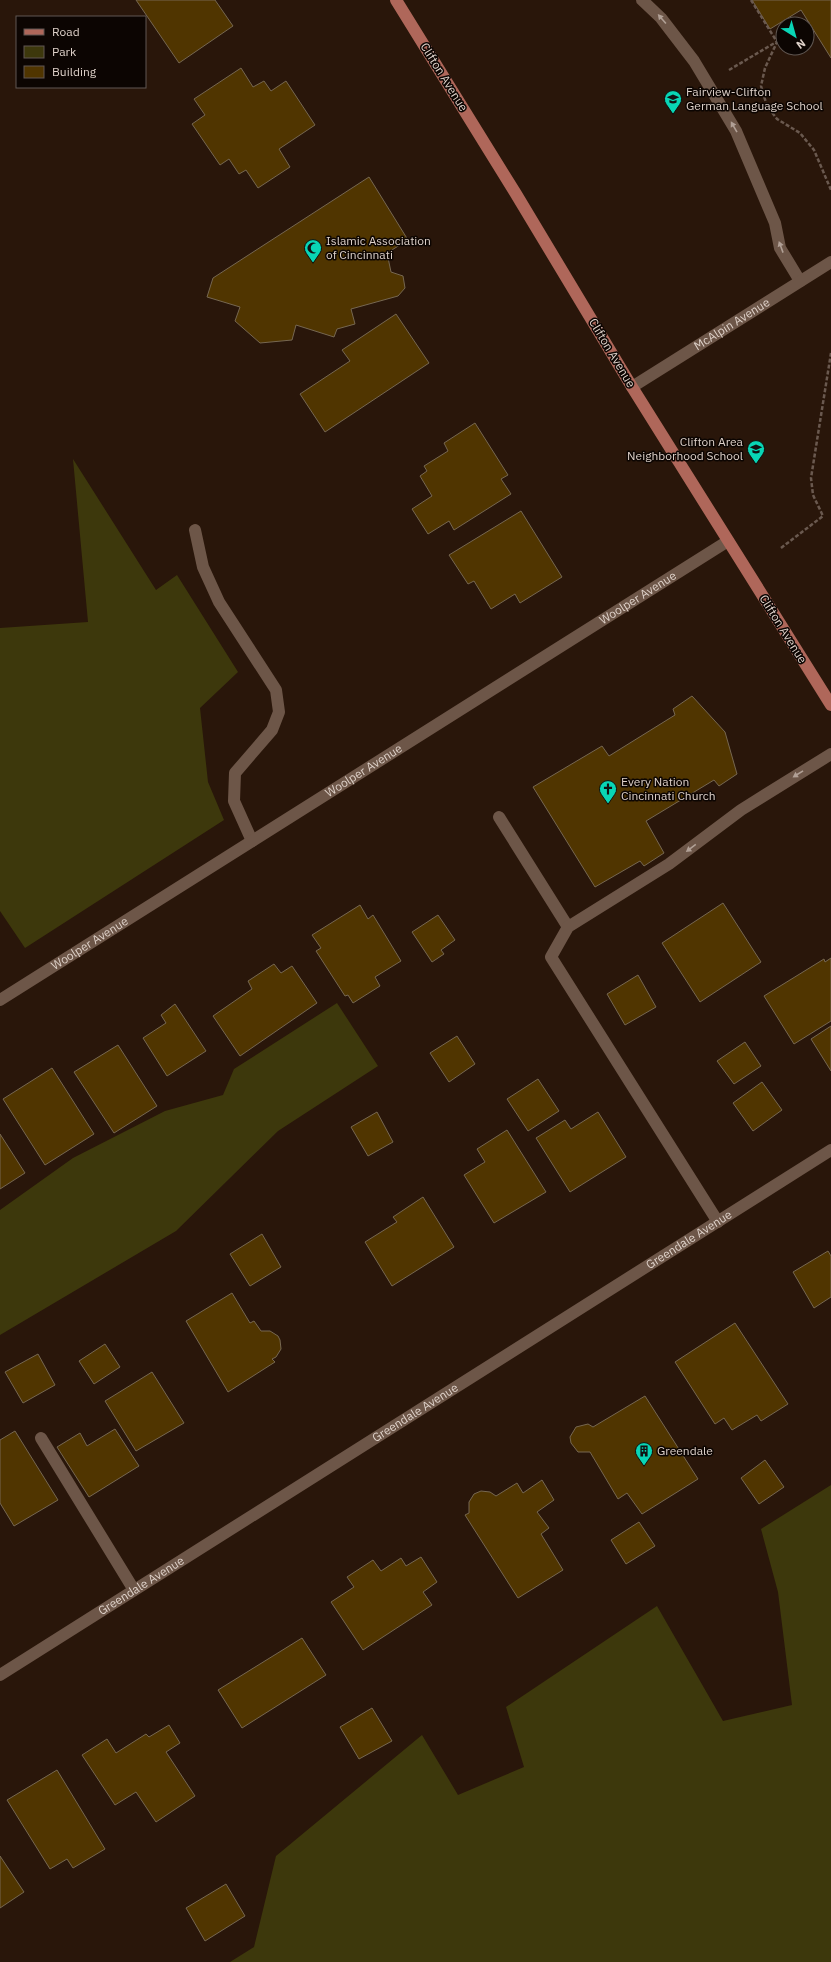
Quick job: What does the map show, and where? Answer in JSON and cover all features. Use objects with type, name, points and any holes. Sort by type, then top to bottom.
[{"type":"main road","name":"Clifton Avenue","points":[[396,0],[516,194],[632,387],[831,705]]},
{"type":"street","points":[[642,0],[661,18],[694,61],[736,131],[775,223],[780,248],[800,281]]},
{"type":"street","name":"McAlpin Avenue","points":[[632,387],[831,262]]},
{"type":"street","points":[[195,530],[203,567],[219,602],[276,690],[279,712],[272,730],[235,773],[234,801],[252,841]]},
{"type":"street","name":"Woolper Avenue","points":[[0,1000],[728,541]]},
{"type":"street","points":[[718,1222],[551,957],[568,927],[669,864],[741,810],[831,754]]},
{"type":"street","points":[[499,817],[568,927]]},
{"type":"street","name":"Greendale Avenue","points":[[0,1675],[831,1150]]},
{"type":"street","points":[[41,1438],[134,1590]]},
{"type":"path","points":[[751,0],[775,39]]},
{"type":"path","points":[[730,70],[775,43]]},
{"type":"path","points":[[775,46],[765,68],[761,86],[767,106],[777,120],[800,133],[814,150],[831,190]]},
{"type":"path","points":[[781,548],[823,516],[813,495],[811,478],[831,353]]},
{"type":"green space","points":[[73,459],[156,590],[177,575],[238,672],[200,708],[208,782],[224,820],[25,948],[0,911],[0,628],[88,622]]},
{"type":"green space","points":[[337,1003],[378,1066],[278,1131],[176,1231],[0,1335],[0,1210],[73,1158],[165,1111],[223,1095],[234,1069]]},
{"type":"green space","points":[[831,1485],[831,1962],[230,1962],[254,1947],[276,1856],[422,1735],[458,1795],[524,1767],[506,1707],[657,1606],[723,1721],[792,1705],[778,1592],[761,1529]]},
{"type":"building","points":[[136,0],[215,0],[233,26],[179,63]]},
{"type":"building","points":[[752,0],[831,0],[831,58],[815,32],[815,16],[805,16],[801,10],[791,16],[775,16],[775,26],[770,29]]},
{"type":"building","points":[[241,68],[253,87],[264,81],[271,91],[286,81],[315,125],[279,149],[290,167],[258,188],[246,170],[239,174],[229,159],[220,165],[192,124],[205,115],[194,99]]},
{"type":"building","name":"Islamic Association of Cincinnati","points":[[369,177],[408,240],[387,253],[391,272],[403,276],[405,288],[398,296],[351,309],[355,324],[337,329],[334,337],[296,325],[292,340],[260,343],[235,321],[240,307],[207,297],[213,278]]},
{"type":"building","points":[[396,314],[429,363],[325,432],[300,394],[350,361],[342,350]]},
{"type":"building","points":[[475,423],[508,475],[501,479],[511,494],[454,530],[449,521],[428,534],[412,509],[432,496],[420,476],[427,471],[424,466],[448,451],[444,443]]},
{"type":"building","points":[[521,511],[562,577],[520,603],[515,594],[491,609],[474,581],[468,584],[449,555]]},
{"type":"building","name":"Every Nation Cincinnati Church","points":[[692,696],[725,732],[737,774],[719,786],[714,780],[646,821],[664,853],[644,866],[640,861],[595,887],[533,787],[602,746],[609,756],[675,715],[673,709]]},
{"type":"building","points":[[723,903],[761,962],[700,1002],[662,943]]},
{"type":"building","points":[[360,905],[368,919],[373,915],[401,961],[375,977],[380,986],[353,1003],[348,995],[345,996],[316,951],[321,948],[312,935]]},
{"type":"building","points":[[438,915],[455,940],[441,950],[444,954],[432,962],[412,932]]},
{"type":"building","points":[[831,958],[831,1021],[794,1044],[764,996],[824,959],[825,962]]},
{"type":"building","points":[[274,964],[281,973],[292,966],[317,1003],[240,1056],[213,1016],[252,989],[248,981]]},
{"type":"building","points":[[638,975],[656,1007],[625,1025],[607,994]]},
{"type":"building","points":[[175,1004],[206,1051],[167,1076],[143,1038],[166,1023],[161,1015]]},
{"type":"building","points":[[831,1026],[831,1071],[811,1039]]},
{"type":"building","points":[[457,1036],[475,1064],[449,1082],[430,1053]]},
{"type":"building","points":[[745,1042],[761,1066],[734,1084],[717,1061]]},
{"type":"building","points":[[118,1045],[157,1106],[114,1133],[74,1072]]},
{"type":"building","points":[[52,1068],[94,1134],[45,1165],[3,1099]]},
{"type":"building","points":[[538,1079],[559,1111],[528,1131],[507,1099]]},
{"type":"building","points":[[762,1082],[782,1110],[753,1131],[733,1103]]},
{"type":"building","points":[[377,1112],[393,1142],[368,1156],[351,1127]]},
{"type":"building","points":[[598,1112],[626,1157],[570,1192],[536,1138],[565,1120],[571,1129]]},
{"type":"building","points":[[507,1130],[546,1192],[494,1223],[464,1175],[485,1162],[477,1149]]},
{"type":"building","points":[[0,1134],[25,1173],[0,1189]]},
{"type":"building","points":[[423,1197],[454,1247],[392,1286],[365,1242],[397,1222],[393,1217]]},
{"type":"building","points":[[262,1234],[281,1267],[250,1286],[230,1254]]},
{"type":"building","points":[[828,1251],[831,1256],[831,1297],[814,1308],[793,1272]]},
{"type":"building","points":[[232,1293],[250,1323],[254,1321],[261,1331],[270,1331],[278,1336],[281,1349],[276,1357],[272,1359],[275,1362],[228,1392],[186,1321]]},
{"type":"building","points":[[735,1323],[788,1404],[761,1421],[757,1415],[732,1430],[724,1418],[715,1424],[675,1362]]},
{"type":"building","points":[[105,1344],[120,1367],[94,1384],[79,1361]]},
{"type":"building","points":[[38,1354],[55,1385],[23,1403],[5,1372]]},
{"type":"building","points":[[152,1372],[184,1423],[136,1451],[105,1401]]},
{"type":"building","name":"Greendale","points":[[645,1396],[698,1479],[642,1514],[627,1493],[618,1499],[590,1452],[578,1452],[571,1443],[570,1437],[576,1427],[588,1424],[593,1427]]},
{"type":"building","points":[[115,1429],[139,1466],[89,1497],[57,1447],[80,1433],[87,1446]]},
{"type":"building","points":[[15,1431],[58,1500],[14,1526],[0,1503],[0,1440]]},
{"type":"building","points":[[765,1460],[784,1487],[759,1504],[741,1478]]},
{"type":"building","points":[[542,1480],[554,1500],[537,1512],[549,1528],[541,1534],[563,1570],[518,1598],[465,1515],[469,1513],[469,1502],[474,1494],[481,1491],[490,1492],[496,1496],[517,1483],[523,1493]]},
{"type":"building","points":[[639,1522],[655,1546],[626,1564],[611,1540]]},
{"type":"building","points":[[421,1557],[437,1582],[423,1592],[432,1605],[363,1650],[331,1602],[354,1587],[347,1577],[373,1560],[381,1571],[401,1558],[406,1566]]},
{"type":"building","points":[[302,1638],[326,1675],[242,1728],[218,1690]]},
{"type":"building","points":[[372,1708],[392,1741],[359,1759],[340,1727]]},
{"type":"building","points":[[169,1725],[180,1743],[166,1752],[195,1796],[156,1822],[136,1792],[115,1805],[82,1755],[107,1739],[116,1753],[146,1734],[149,1737]]},
{"type":"building","points":[[57,1770],[105,1849],[73,1868],[67,1859],[50,1869],[7,1800]]},
{"type":"building","points":[[0,1856],[24,1892],[0,1908]]},
{"type":"building","points":[[226,1884],[245,1916],[205,1941],[186,1908]]},
{"type":"place","name":"Fairview-Clifton German Language School","points":[[673,114]]},
{"type":"place","name":"Islamic Association of Cincinnati","points":[[313,263]]},
{"type":"place","name":"Clifton Area Neighborhood School","points":[[756,464]]},
{"type":"place","name":"Every Nation Cincinnati Church","points":[[608,804]]},
{"type":"place","name":"Greendale","points":[[644,1466]]}]
